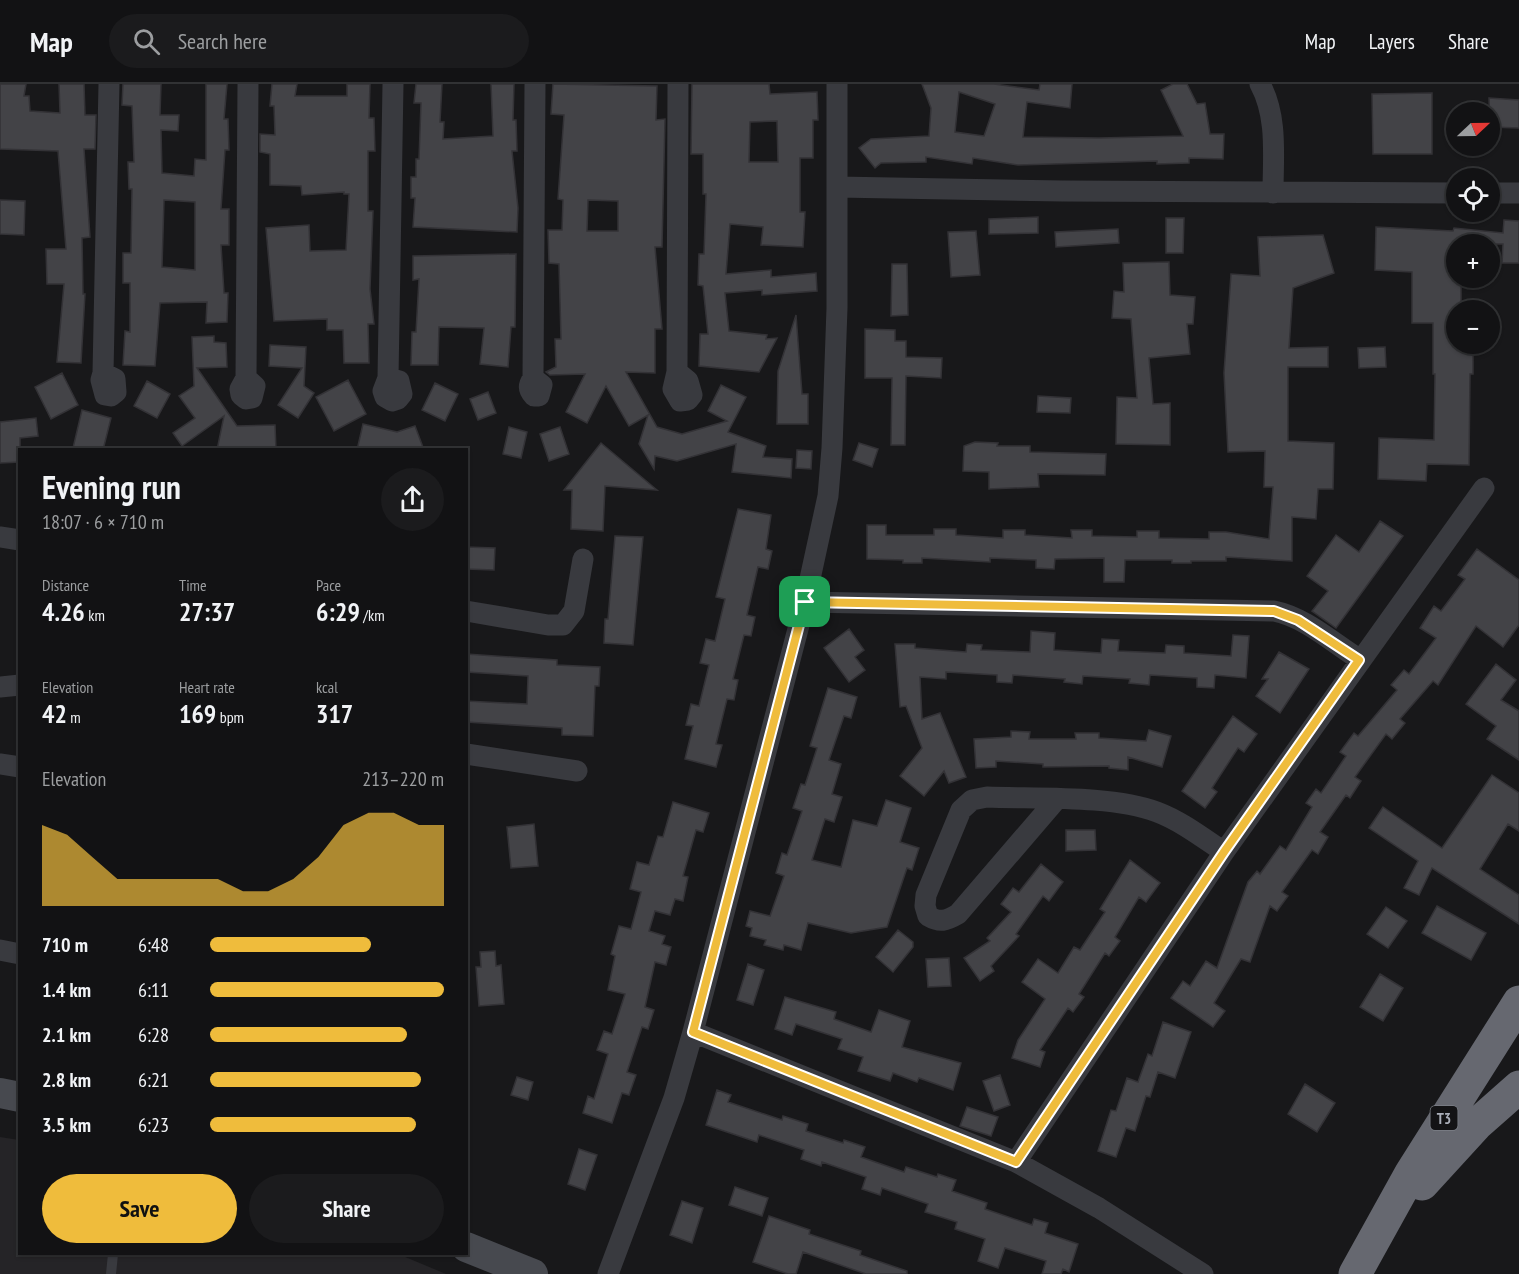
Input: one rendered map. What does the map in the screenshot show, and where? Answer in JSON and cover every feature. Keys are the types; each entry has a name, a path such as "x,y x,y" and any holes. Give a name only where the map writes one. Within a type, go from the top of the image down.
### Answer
{"highway":[{"name":"T3","path":"1355,1274 1438,1128 1519,1002"},
{"name":"T3","path":"1376,1237 1476,1125 1519,1087"}],"street":[{"path":"103,372 109,84"},
{"path":"246,378 248,84"},
{"path":"388,378 393,84"},
{"path":"533,378 535,84"},
{"path":"677,372 678,84"},
{"path":"608,1274 674,1098 693,1032 805,602 828,496 837,308 837,84"},
{"path":"1260,84 1269,101 1272,120 1273,193"},
{"path":"837,187 1446,193"},
{"path":"1500,193 1519,194"},
{"path":"1016,1162 1224,852 1484,488"},
{"path":"0,537 18,540"},
{"path":"468,611 548,625 563,625 574,611 583,559"},
{"path":"805,602 1274,611 1298,620 1359,660"},
{"path":"0,687 18,685"},
{"path":"468,754 577,771"},
{"path":"0,764 18,767"},
{"path":"1056,800 957,914 947,921 937,921 928,916 924,906 926,895 961,810 972,800 987,797 1056,800 1125,804 1157,812 1224,852"},
{"path":"0,950 18,954"},
{"path":"693,1032 1016,1162 1099,1208 1203,1274"},
{"path":"0,1093 18,1097"},
{"path":"468,1248 533,1274"}],"lane":[{"path":"111,1274 113,1255"}],"shaded area":[{"path":"0,1137 18,1140 18,1255 400,1255 446,1274 0,1274"}],"building":[{"path":"0,84 26,84 24,96 29,96 30,111 60,113 59,84 84,84 85,115 96,115 95,149 84,149 90,237 82,238 83,294 85,294 81,363 57,362 64,284 47,284 46,249 66,249 58,151 0,149"},
{"path":"123,84 161,84 160,115 179,115 178,131 161,130 162,173 194,176 195,159 206,160 206,84 227,84 224,119 228,119 229,150 225,150 221,209 229,209 229,245 221,245 224,293 228,293 227,322 206,323 207,302 160,303 155,366 123,365 125,331 130,332 130,283 123,283 123,253 131,253 132,189 129,189 128,162 134,162 132,106 122,105","holes":["164,200 195,202 195,270 162,267"]},
{"path":"272,84 297,84 295,96 347,96 347,84 370,84 369,118 374,118 375,151 368,151 368,211 373,211 370,289 374,324 368,324 369,363 344,363 343,330 327,330 327,319 274,321 266,228 309,225 310,251 346,250 349,194 344,194 344,192 302,195 301,186 270,185 270,154 260,152 260,134 275,135 274,106 270,106"},
{"path":"416,84 442,84 440,122 444,122 443,139 493,136 491,84 514,84 513,120 516,120 517,151 512,151 518,208 517,232 413,227 415,198 411,198 411,177 416,177 416,159 419,159 421,103 414,103"},
{"path":"553,84 657,86 656,120 665,119 662,247 655,247 662,329 655,329 655,373 626,372 657,427 682,434 727,421 708,411 721,385 746,397 728,432 766,446 763,457 792,459 791,478 732,472 736,444 677,461 655,456 654,469 639,444 648,415 629,426 606,386 587,423 566,412 585,374 550,375 546,372 556,367 555,339 561,339 559,264 549,263 548,230 562,230 563,200 558,199 564,115 551,114","holes":["588,200 618,201 618,231 587,231"]},
{"path":"692,84 769,84 770,94 817,92 818,120 813,120 813,158 800,158 800,212 805,212 803,247 761,245 763,227 730,224 726,274 771,270 771,277 816,273 817,291 762,295 762,290 725,293 729,331 767,335 766,339 777,338 759,372 699,366 700,334 708,334 703,286 698,285 699,254 704,254 706,194 703,194 703,154 691,154","holes":["777,121 778,162 749,162 750,122"]},
{"path":"922,84 994,84 1039,90 1040,84 1072,84 1070,108 1027,102 1023,137 1183,136 1161,90 1173,84 1187,84 1197,104 1205,103 1210,134 1224,134 1223,159 1189,158 1189,163 1157,164 1157,161 1018,165 973,158 972,164 926,157 926,162 881,163 875,168 859,148 871,139 929,136 931,108","holes":["959,92 995,104 984,136 955,132"]},
{"path":"1432,93 1432,154 1373,154 1372,94"},
{"path":"1489,98 1519,100 1519,128 1500,127 1500,102 1489,102"},
{"path":"0,200 25,201 24,235 0,234"},
{"path":"1038,217 1038,233 989,234 989,219"},
{"path":"1166,218 1184,218 1183,253 1166,253"},
{"path":"1504,220 1519,221 1519,263 1502,263 1503,244 1500,244 1500,234 1446,234 1446,288 1461,288 1461,300 1446,300 1446,354 1473,354 1473,374 1470,374 1469,465 1427,464 1426,481 1378,479 1379,438 1434,440 1435,374 1433,374 1433,323 1412,323 1412,272 1375,270 1376,227 1453,231 1454,228 1503,233"},
{"path":"1118,229 1119,243 1056,247 1055,232"},
{"path":"976,231 980,275 951,277 948,232"},
{"path":"1323,235 1334,273 1293,288 1289,348 1328,347 1328,367 1288,367 1288,441 1334,443 1333,489 1318,489 1316,519 1292,517 1292,561 1226,557 1226,561 1191,561 1191,563 1172,563 1172,560 1125,560 1124,582 1104,582 1104,558 1055,559 1054,569 1036,568 1036,560 990,558 990,562 922,558 922,563 903,563 903,560 867,559 867,525 886,525 886,535 934,535 934,529 956,529 956,535 1003,538 1003,530 1025,530 1025,535 1072,538 1071,530 1092,530 1092,536 1137,537 1137,531 1159,531 1159,538 1209,539 1209,532 1226,532 1269,539 1273,487 1264,487 1265,451 1228,452 1224,373 1231,274 1260,276 1258,237"},
{"path":"516,254 515,327 511,327 508,367 480,364 484,328 439,327 438,365 411,365 412,332 416,332 419,279 413,280 413,256"},
{"path":"1169,262 1170,295 1195,297 1193,324 1187,324 1190,354 1149,358 1153,404 1170,403 1170,445 1116,444 1117,397 1137,398 1131,319 1112,318 1114,291 1124,292 1123,263"},
{"path":"892,264 907,264 908,315 891,316"},
{"path":"796,315 802,394 808,394 808,424 777,424 778,371"},
{"path":"865,329 895,330 895,341 906,341 906,357 942,358 941,378 906,376 905,445 891,445 892,378 865,378"},
{"path":"214,336 214,342 226,343 227,367 197,368 237,426 275,425 276,448 217,448 224,416 182,446 173,433 195,418 179,396 194,386 192,337"},
{"path":"270,345 306,347 304,386 314,393 298,418 278,405 302,368 269,366"},
{"path":"1385,347 1386,367 1359,368 1358,348"},
{"path":"62,373 78,405 51,419 35,387"},
{"path":"348,380 366,414 334,431 316,397"},
{"path":"147,381 170,394 157,418 134,406"},
{"path":"435,383 458,394 445,421 422,410"},
{"path":"488,392 496,413 478,420 470,399"},
{"path":"1038,396 1071,398 1070,413 1037,412"},
{"path":"82,410 111,418 104,448 73,448"},
{"path":"36,418 38,436 20,438 18,462 0,463 0,422"},
{"path":"363,424 397,432 415,426 423,448 357,448"},
{"path":"509,427 527,432 521,458 503,454"},
{"path":"560,427 569,454 549,461 540,434"},
{"path":"975,442 998,443 997,446 1030,446 1030,452 1106,454 1105,475 1038,474 1039,487 989,489 989,472 963,471 964,446"},
{"path":"601,443 657,490 605,486 603,531 571,529 572,490 564,490"},
{"path":"859,443 878,449 872,467 853,460"},
{"path":"797,450 812,451 811,469 796,468"},
{"path":"738,509 771,515 766,549 772,551 768,569 758,567 747,615 755,617 751,636 744,635 733,679 738,680 734,700 727,699 716,744 722,745 716,767 685,759 693,726 686,725 691,704 699,706 709,665 700,663 706,639 715,641 725,599 716,597"},
{"path":"1380,521 1403,536 1336,628 1312,611 1328,591 1307,576 1336,535 1359,552"},
{"path":"615,536 643,537 633,645 604,643"},
{"path":"468,547 495,548 494,570 468,569"},
{"path":"1477,549 1519,580 1519,625 1503,647 1476,626 1438,685 1433,681 1400,719 1405,723 1392,739 1386,734 1355,777 1361,781 1350,798 1346,795 1320,832 1328,837 1318,854 1312,850 1282,892 1288,896 1277,911 1270,906 1250,962 1241,959 1214,1003 1225,1011 1213,1027 1171,998 1183,981 1190,986 1206,961 1217,968 1248,882 1257,871 1260,874 1280,846 1286,850 1312,807 1306,803 1316,789 1321,793 1346,756 1340,752 1354,733 1358,736 1397,690 1391,685 1404,670 1409,674 1436,638 1420,628 1434,606 1441,611 1465,579 1458,575"},
{"path":"849,629 864,650 855,657 865,670 849,682 824,648"},
{"path":"1031,631 1055,633 1054,650 1101,653 1102,639 1119,640 1118,651 1165,653 1166,645 1184,646 1184,653 1231,656 1233,635 1249,636 1246,678 1215,675 1214,688 1197,687 1197,678 1150,675 1149,685 1129,683 1130,679 1083,676 1082,684 1064,682 1065,679 1013,675 1012,683 997,682 997,675 946,672 946,679 920,677 922,719 940,713 966,777 949,783 944,771 924,796 900,776 922,748 906,706 900,707 895,644 915,644 915,648 966,652 967,644 982,645 981,650 1030,652"},
{"path":"1279,652 1309,669 1280,713 1256,696 1268,679 1262,679"},
{"path":"468,654 557,660 557,665 600,667 599,686 595,686 593,736 562,735 562,728 468,722 468,701 527,704 528,676 468,672"},
{"path":"1496,664 1516,680 1501,700 1519,711 1519,760 1487,739 1496,726 1466,704"},
{"path":"828,688 857,697 851,718 844,716 829,760 841,764 832,794 842,797 834,822 825,819 812,860 841,867 853,820 877,826 886,800 911,808 900,842 919,848 912,870 907,868 887,927 851,933 808,923 801,950 784,945 783,950 764,945 766,940 750,936 752,928 746,926 750,911 770,916 784,876 776,873 782,853 787,855 802,811 793,808 801,784 805,785 817,748 810,746"},
{"path":"1233,716 1257,734 1244,752 1238,748 1212,788 1217,792 1205,808 1182,791"},
{"path":"1149,730 1171,736 1162,767 1128,757 1128,770 1109,768 1109,766 1043,767 1043,764 996,761 996,767 976,768 974,739 1011,737 1011,731 1030,732 1029,739 1076,739 1075,733 1099,733 1099,738 1146,741"},
{"path":"1492,775 1519,793 1519,831 1508,824 1480,869 1519,895 1519,924 1432,868 1419,895 1404,888 1418,861 1369,828 1383,807 1442,848"},
{"path":"673,802 709,813 703,832 696,830 683,876 688,877 683,901 675,899 670,915 655,911 649,931 665,936 662,944 671,947 666,965 655,962 645,1007 654,1010 648,1029 642,1027 627,1072 636,1075 629,1095 622,1093 612,1123 583,1113 588,1096 594,1099 608,1054 597,1050 604,1031 612,1034 625,994 608,990 615,956 611,954 619,926 631,929 641,892 630,889 637,862 649,865 658,836 663,837"},
{"path":"534,824 538,866 511,868 507,827"},
{"path":"1066,830 1095,830 1096,850 1066,851"},
{"path":"1130,860 1160,883 1146,902 1139,897 1115,937 1120,941 1109,956 1105,953 1079,994 1084,997 1073,1012 1068,1008 1040,1050 1045,1052 1040,1067 1012,1058 1018,1040 1045,999 1022,982 1038,959 1058,973 1074,947 1080,950 1105,912 1100,909"},
{"path":"1041,864 1063,882 1049,901 1043,896 1016,934 1019,936 991,966 994,971 980,981 964,958 990,941 987,938 1011,912 1001,904 1013,888 1019,892"},
{"path":"1437,906 1486,933 1471,960 1422,933"},
{"path":"1386,907 1407,921 1388,948 1367,934"},
{"path":"898,930 913,942 913,947 893,972 876,957"},
{"path":"495,951 496,966 501,965 504,1004 479,1006 476,967 481,967 480,952"},
{"path":"949,958 951,986 928,987 926,959"},
{"path":"748,964 764,970 753,1005 737,1000"},
{"path":"1380,974 1403,988 1383,1021 1360,1007"},
{"path":"785,997 836,1012 834,1019 871,1032 879,1010 910,1021 902,1047 961,1063 953,1090 919,1078 917,1082 893,1073 890,1081 858,1071 863,1057 838,1049 842,1039 796,1024 792,1035 775,1029"},
{"path":"1163,1022 1191,1032 1175,1078 1158,1072 1150,1097 1146,1096 1135,1131 1126,1128 1116,1157 1098,1151 1111,1110 1116,1111 1127,1078 1138,1082 1148,1054 1152,1056"},
{"path":"1000,1075 1010,1105 994,1111 983,1081"},
{"path":"517,1077 533,1082 528,1100 511,1095"},
{"path":"1305,1084 1335,1103 1317,1132 1288,1114"},
{"path":"717,1090 731,1095 728,1102 782,1120 783,1116 808,1124 806,1131 843,1143 844,1140 865,1147 861,1157 904,1172 906,1167 937,1177 938,1174 956,1180 952,1191 987,1203 985,1209 1032,1225 1034,1219 1048,1223 1045,1233 1078,1244 1069,1272 1063,1269 1061,1274 1042,1274 1046,1261 1005,1248 998,1268 978,1261 985,1239 955,1229 957,1222 925,1212 928,1204 882,1188 880,1195 862,1189 866,1177 822,1162 821,1166 801,1159 804,1150 759,1135 757,1142 706,1125"},
{"path":"967,1107 998,1117 991,1136 960,1126"},
{"path":"579,1149 597,1155 585,1190 568,1184"},
{"path":"735,1187 768,1198 762,1216 729,1205"},
{"path":"682,1201 703,1208 692,1243 670,1235"},
{"path":"769,1216 810,1230 809,1234 861,1251 860,1255 907,1271 907,1274 866,1274 803,1252 796,1274 788,1274 753,1262"}],"route":[{"path":"805,602 1274,611 1298,620 1359,660 1224,852 1016,1162 693,1032 805,602"}]}
